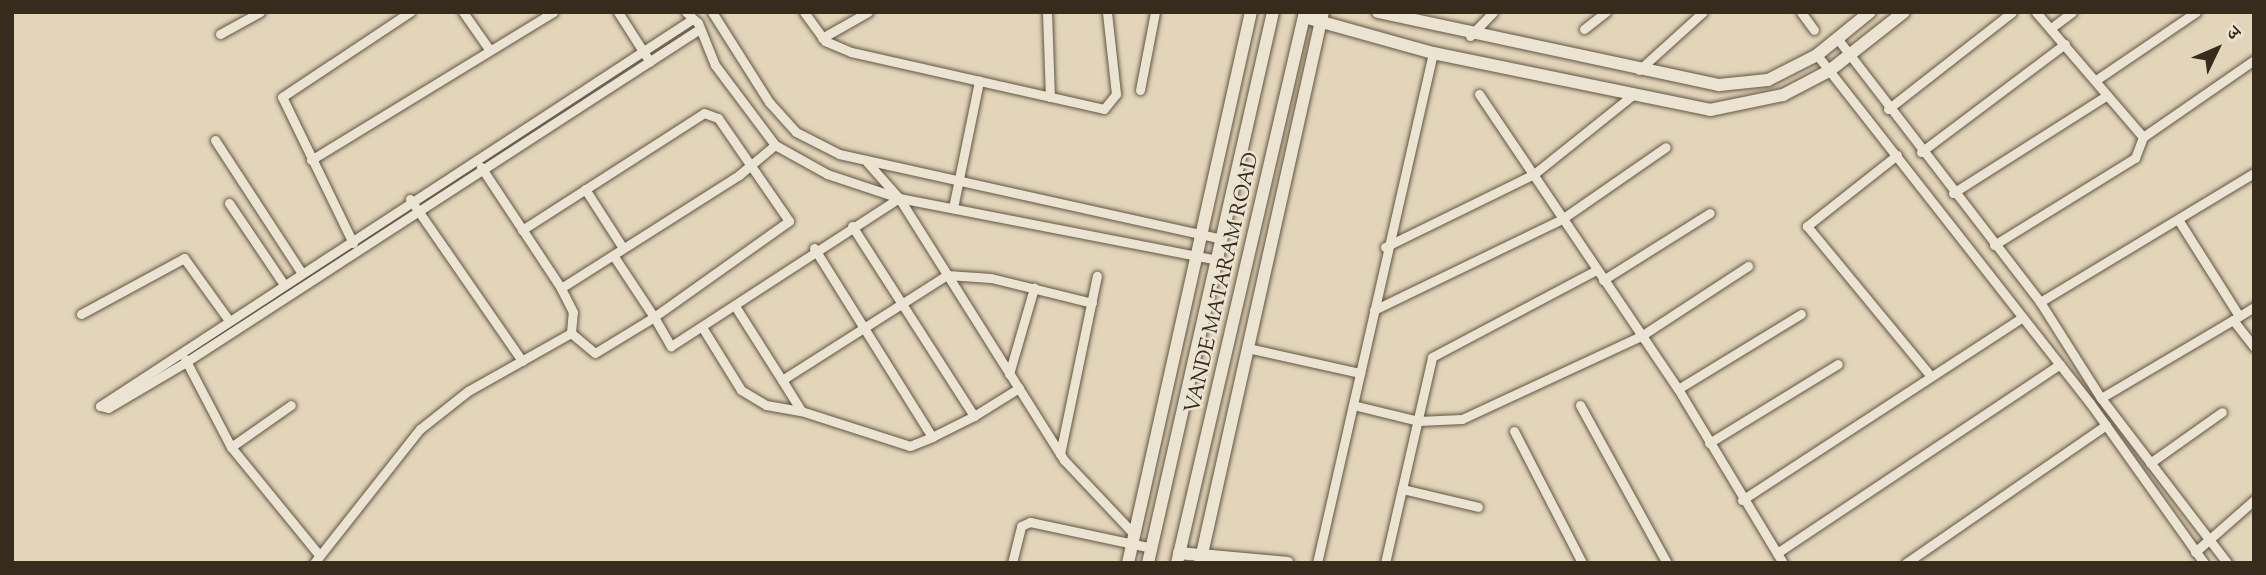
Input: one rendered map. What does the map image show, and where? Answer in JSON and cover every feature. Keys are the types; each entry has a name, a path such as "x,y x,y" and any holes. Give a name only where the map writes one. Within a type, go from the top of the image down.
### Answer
{"street":[{"path":"220,34 260,12"},
{"path":"358,252 282,97 410,12"},
{"path":"463,12 489,49"},
{"path":"311,159 553,12"},
{"path":"618,12 650,62"},
{"path":"693,21 650,62 483,171 186,362 108,408 100,406 410,199 643,51 693,21 712,12 769,102 796,132 866,161 1222,239"},
{"path":"804,12 822,38 851,52 1104,108 1114,104 1107,12"},
{"path":"822,38 868,12"},
{"path":"1047,12 1050,97"},
{"path":"1140,90 1155,12"},
{"path":"1128,563 1206,234 1251,12"},
{"name":"VANDE MATARAM ROAD","path":"1148,563 1273,12"},
{"path":"1378,12 1469,37 1637,72 1735,84 1769,80 1817,55 1870,12"},
{"path":"1469,37 1493,12"},
{"path":"1584,29 1606,12"},
{"path":"1637,72 1703,12"},
{"path":"1801,12 1814,30"},
{"path":"1304,15 1322,17 1433,53 1710,110 1747,106 1829,71 1904,12"},
{"path":"1888,109 2012,12"},
{"path":"2036,12 2143,137"},
{"path":"2051,28 2072,12"},
{"path":"2096,80 2196,12"},
{"name":"VANDE MATARAM ROAD","path":"1178,558 1304,15"},
{"path":"1201,560 1252,349 1322,17"},
{"path":"693,21 715,65 775,145 827,174 899,198 1217,260"},
{"path":"1837,38 1921,152 2040,302 2101,398 2227,563"},
{"path":"1921,152 2065,44"},
{"path":"1317,563 1374,310 1385,247 1398,216 1433,53"},
{"path":"1817,55 1897,155 2020,319 2060,364 2204,563"},
{"path":"1994,245 2135,158 2143,137 2254,60"},
{"path":"953,208 979,80"},
{"path":"1479,94 1678,389 1742,500 1783,563"},
{"path":"1385,247 1534,174 1634,94"},
{"path":"1953,193 2106,96"},
{"path":"522,230 704,113 718,118 789,221 654,317 595,353 570,333"},
{"path":"215,139 301,272"},
{"path":"561,288 750,167 775,145"},
{"path":"1374,310 1562,219 1666,146"},
{"path":"1897,155 1807,226 1930,375"},
{"path":"477,158 561,288 573,312 570,333"},
{"path":"866,161 899,198 1060,454 1133,539"},
{"path":"2040,302 2179,221 2254,173"},
{"path":"585,189 623,248"},
{"path":"613,255 671,346 735,306 814,248 899,198"},
{"path":"410,199 522,361"},
{"path":"229,203 284,283"},
{"path":"1603,280 1710,213"},
{"path":"2179,221 2254,346"},
{"path":"852,226 974,416"},
{"path":"814,248 932,437"},
{"path":"81,314 184,258 228,319"},
{"path":"1353,405 1418,421 1462,419 1641,336 1748,266"},
{"path":"1385,563 1429,365 1443,347 1596,270"},
{"path":"782,380 903,306 947,275 1034,288 1092,303"},
{"path":"1060,454 1097,276"},
{"path":"1009,374 1034,288"},
{"path":"735,306 801,411"},
{"path":"2101,398 2254,307"},
{"path":"1678,389 1801,314"},
{"path":"1742,500 1930,375 2020,319"},
{"path":"702,327 741,390 766,405 801,411 910,446 974,416 1019,388"},
{"path":"179,351 186,362 195,390 231,447 317,559 420,429 468,391 570,333"},
{"path":"1252,349 1360,373"},
{"path":"1709,443 1838,364"},
{"path":"1777,553 2060,364"},
{"path":"231,447 290,405"},
{"path":"1580,405 1667,563"},
{"path":"2150,463 2222,412"},
{"path":"1906,563 2106,425"},
{"path":"1514,431 1582,563"},
{"path":"1402,489 1478,508"},
{"path":"2195,552 2254,500"},
{"path":"1012,563 1024,523 1133,539 1152,548"},
{"path":"1178,558 1288,563"}]}
